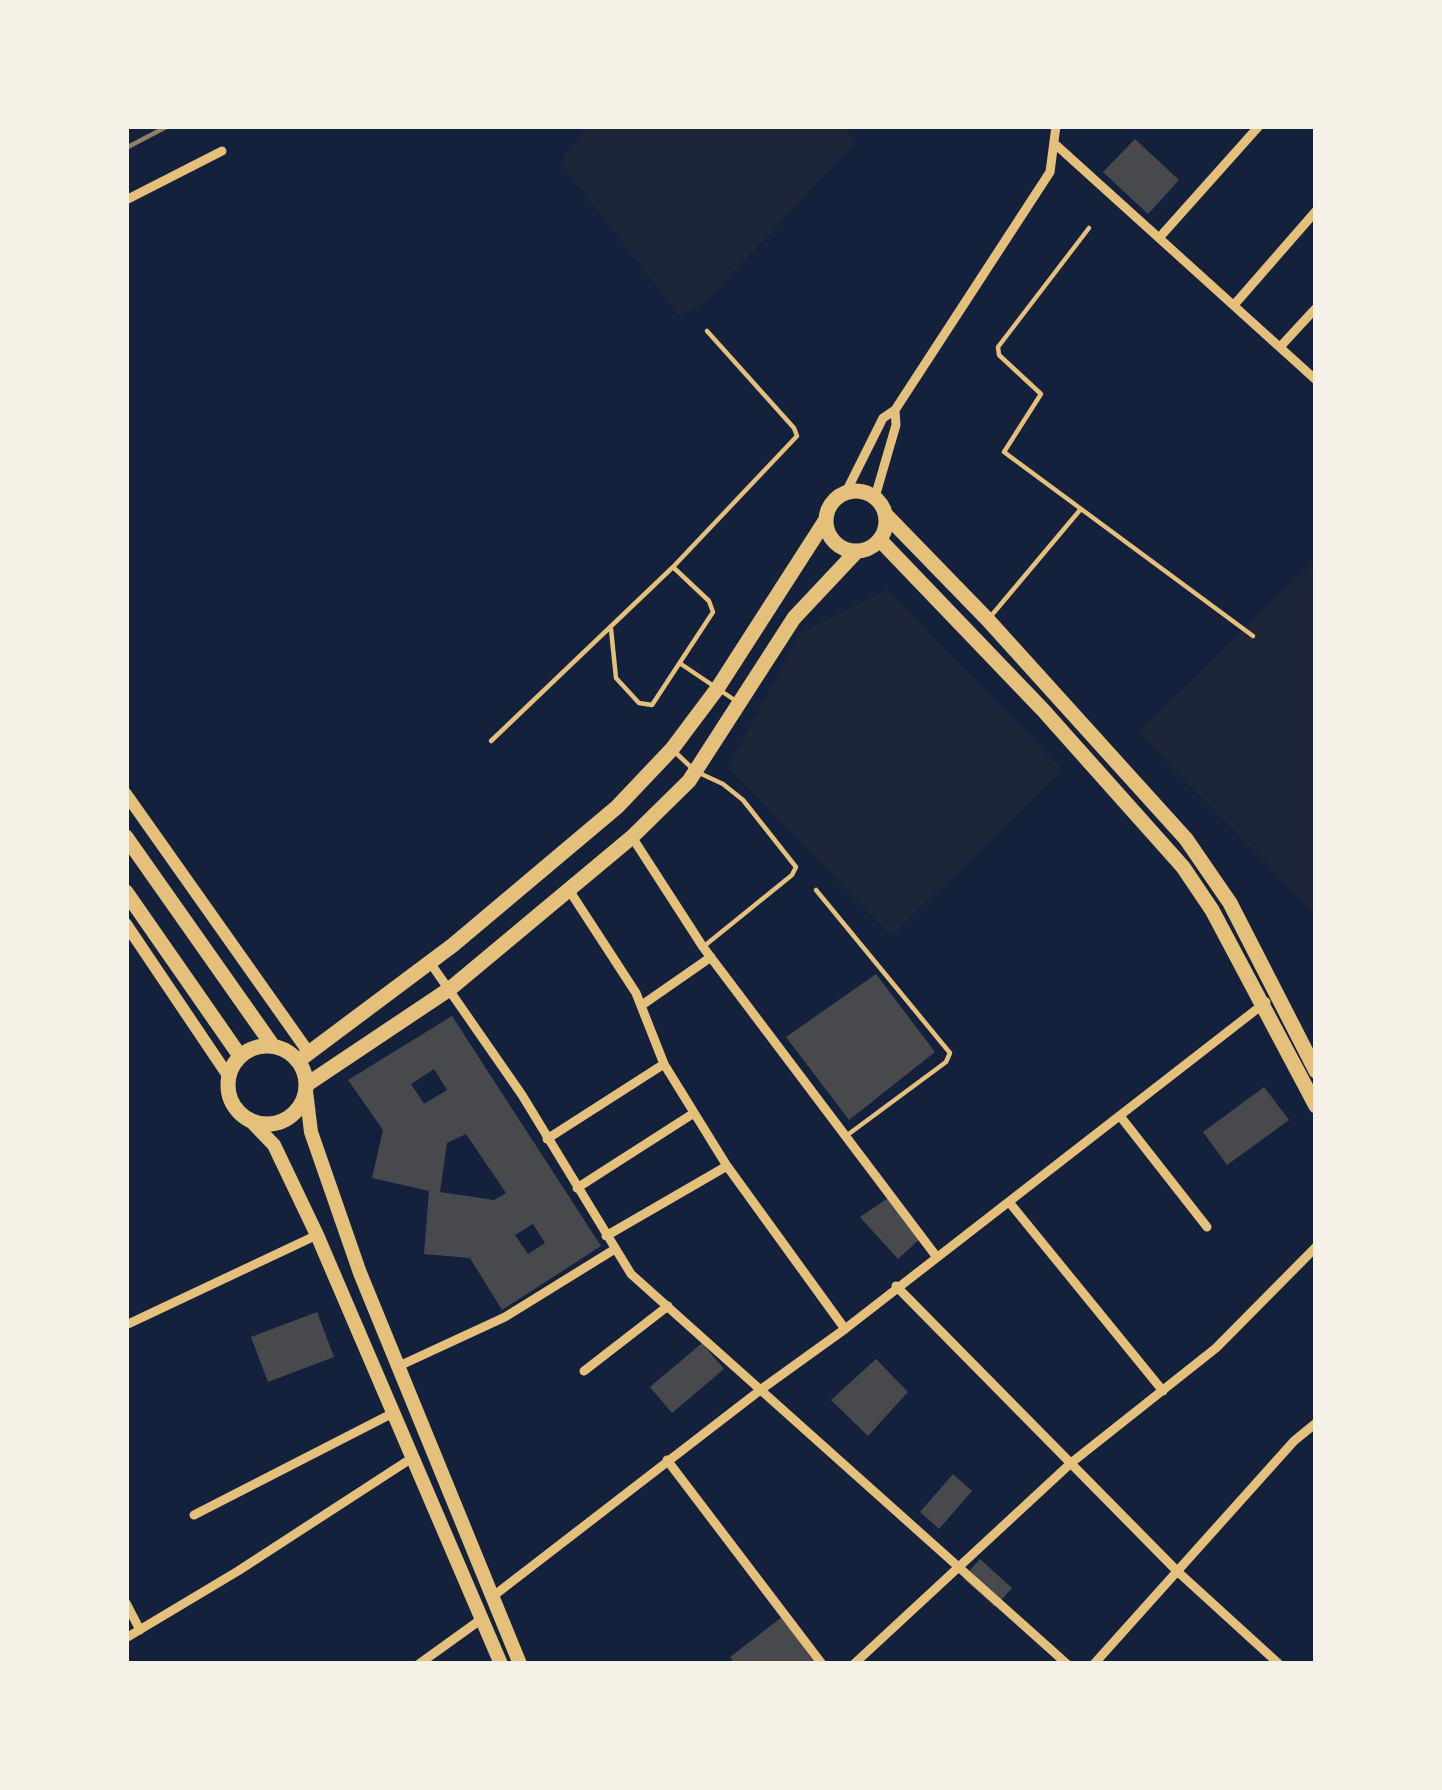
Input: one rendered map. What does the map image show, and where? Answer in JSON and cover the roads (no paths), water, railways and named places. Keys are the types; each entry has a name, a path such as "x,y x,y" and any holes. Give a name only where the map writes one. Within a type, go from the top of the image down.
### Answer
{"highway":[{"path":"304,1057 616,807 672,748 717,689 825,521 831,503 856,490 875,497 886,515 1186,839 1230,903 1316,1070"},
{"path":"880,540 886,515"},
{"path":"825,521 838,546 857,551"},
{"path":"306,1088 451,988 632,837 695,771 794,618 857,551 880,540"},
{"path":"880,540 1172,853 1212,910 1316,1106"},
{"path":"126,837 273,1046"},
{"path":"126,892 240,1056"},
{"path":"273,1046 304,1057 306,1088 295,1113 285,1120 261,1124 231,1101 229,1077 240,1056 273,1046"}],"main road":[{"path":"306,1088 311,1132 360,1273 520,1664"},
{"path":"250,1120 274,1145 317,1235 501,1664"}],"street":[{"path":"846,492 884,418 896,410 1050,172 1056,126"},
{"path":"1159,238 1259,126"},
{"path":"1055,145 1316,380"},
{"path":"126,200 222,151"},
{"path":"1234,305 1316,211"},
{"path":"1280,347 1316,308"},
{"path":"875,497 896,410"},
{"path":"126,794 304,1057"},
{"path":"632,837 707,952 936,1256"},
{"path":"569,890 642,1006 664,1064 727,1166 845,1329"},
{"path":"126,924 229,1077"},
{"path":"642,1006 707,952"},
{"path":"429,961 451,988 631,1274 1067,1664"},
{"path":"492,1597 1276,996"},
{"path":"547,1138 664,1064"},
{"path":"577,1188 694,1113"},
{"path":"1120,1116 1207,1227"},
{"path":"606,1236 727,1166"},
{"path":"1010,1202 1162,1391"},
{"path":"126,1325 317,1235"},
{"path":"854,1664 1071,1463 1216,1348 1316,1247"},
{"path":"399,1366 505,1318 615,1249"},
{"path":"896,1286 1177,1571 1279,1664"},
{"path":"584,1371 668,1306"},
{"path":"194,1515 393,1413"},
{"path":"1094,1664 1294,1441 1316,1423"},
{"path":"126,1639 412,1457"},
{"path":"667,1460 822,1664"},
{"path":"126,1603 140,1630"},
{"path":"419,1664 482,1618"}],"lane":[{"path":"1089,228 997,351 1041,394 1005,454 1253,636"},
{"path":"491,741 673,567 797,436 707,332"},
{"path":"988,620 1080,510"},
{"path":"611,627 614,673 639,703 646,706 656,701 713,612 709,601 673,567"},
{"path":"681,664 738,703"},
{"path":"672,748 695,771 723,784 742,800 796,867 707,952"},
{"path":"816,890 950,1052 946,1062 846,1136"}],"railway":[{"path":"126,148 168,126"}]}
